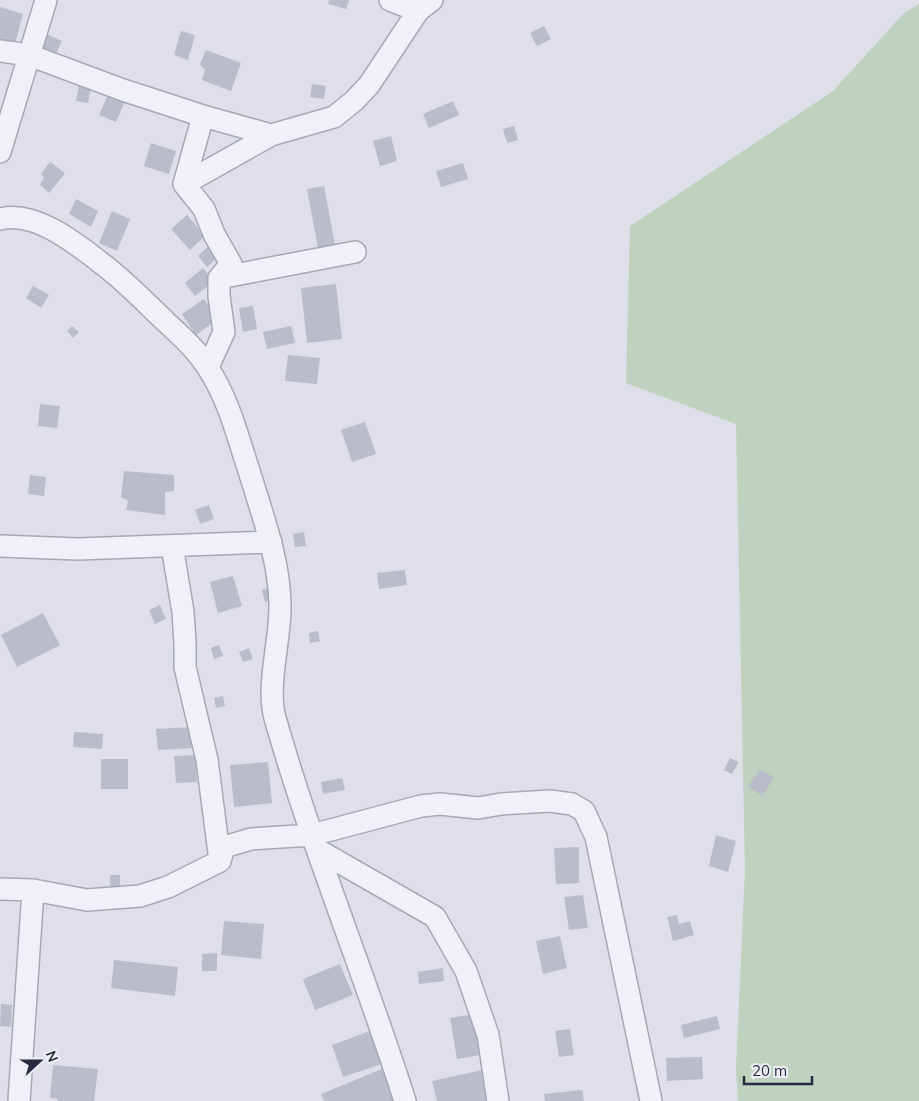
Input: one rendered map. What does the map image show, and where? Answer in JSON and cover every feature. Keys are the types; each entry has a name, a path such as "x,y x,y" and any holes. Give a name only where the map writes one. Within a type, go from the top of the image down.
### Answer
{"street":[{"path":"0,152 46,0"},
{"path":"184,184 271,135 334,117 354,101 368,85 425,6 390,0"},
{"path":"0,51 29,55 123,90 203,116 271,135"},
{"path":"184,184 203,116"},
{"path":"184,184 204,209 214,234 231,264 219,278 219,296 224,332 208,367"},
{"path":"0,219 19,217 39,222 77,244 125,282 192,347 208,367 232,417 271,542 277,568 280,606 273,691 274,714 315,843 405,1101"},
{"path":"219,278 355,252"},
{"path":"0,546 78,549 271,542"},
{"path":"172,546 183,612 185,666 207,760 220,861"},
{"path":"0,889 33,890 87,900 140,896 168,887 220,861 224,847 250,838 315,843 391,813 430,805 440,804 478,808 550,800 572,804 584,811 596,837 651,1101"},
{"path":"315,843 435,917 466,972 488,1035 498,1101"},
{"path":"19,1101 33,890"}],"green space":[{"path":"919,4 919,1101 738,1101 736,1068 745,869 736,424 626,383 630,226 833,91 904,13"}],"building":[{"path":"329,0 349,0 346,9 328,4"},
{"path":"0,7 23,14 15,44 0,39"},
{"path":"544,26 551,39 537,46 530,33"},
{"path":"181,31 195,35 188,60 174,55"},
{"path":"44,33 62,41 54,58 37,50"},
{"path":"206,50 241,63 231,91 202,80 205,70 200,64"},
{"path":"312,84 326,86 324,99 310,97"},
{"path":"79,85 91,87 88,103 76,101"},
{"path":"111,88 128,94 116,122 99,115"},
{"path":"453,101 459,115 429,128 423,114"},
{"path":"514,126 518,140 507,143 503,129"},
{"path":"391,136 397,161 380,166 373,141"},
{"path":"151,143 176,151 169,174 144,166"},
{"path":"50,162 65,173 49,193 40,185 44,178 41,174"},
{"path":"463,163 468,179 441,187 436,171"},
{"path":"324,186 335,245 318,248 307,189"},
{"path":"76,199 98,211 91,227 69,214"},
{"path":"112,211 130,219 117,251 99,243"},
{"path":"187,215 205,236 190,250 171,229"},
{"path":"212,243 221,254 207,267 198,256"},
{"path":"203,268 214,281 195,296 185,283"},
{"path":"336,284 342,339 307,343 301,288"},
{"path":"33,286 49,295 41,308 26,298"},
{"path":"204,299 218,319 196,335 182,314"},
{"path":"253,306 257,329 243,332 239,308"},
{"path":"72,326 79,332 73,338 67,331"},
{"path":"291,326 295,343 267,349 263,332"},
{"path":"288,355 320,358 317,384 285,381"},
{"path":"40,404 60,406 57,428 38,426"},
{"path":"365,422 376,454 352,462 341,430"},
{"path":"124,471 174,475 174,491 165,492 165,515 126,510 128,501 121,497"},
{"path":"30,475 46,477 44,496 28,494"},
{"path":"209,505 214,519 200,524 195,510"},
{"path":"304,532 306,546 295,547 293,534"},
{"path":"405,570 407,585 379,589 377,573"},
{"path":"233,576 242,606 218,613 210,582"},
{"path":"272,587 276,599 265,602 262,590"},
{"path":"160,605 166,619 155,624 149,610"},
{"path":"43,613 60,645 17,667 1,635"},
{"path":"318,631 320,641 310,643 309,633"},
{"path":"219,645 223,656 214,659 211,648"},
{"path":"249,648 253,659 243,662 239,652"},
{"path":"223,696 225,706 216,708 214,698"},
{"path":"193,727 194,748 158,750 156,729"},
{"path":"74,732 103,734 102,749 73,747"},
{"path":"195,755 197,782 176,783 174,756"},
{"path":"730,758 739,762 732,774 724,770"},
{"path":"101,759 128,759 128,789 101,789"},
{"path":"268,762 272,803 234,807 230,765"},
{"path":"761,769 774,778 762,796 748,786"},
{"path":"342,778 345,790 323,794 321,782"},
{"path":"716,835 736,841 728,872 709,866"},
{"path":"579,847 579,883 556,884 554,848"},
{"path":"110,875 120,875 120,887 110,887"},
{"path":"583,895 588,928 569,930 564,897"},
{"path":"677,915 679,924 690,921 694,935 673,941 667,917"},
{"path":"224,921 264,924 261,959 221,955"},
{"path":"560,936 567,968 543,974 536,941"},
{"path":"217,953 217,971 202,971 202,954"},
{"path":"114,960 178,967 175,996 111,988"},
{"path":"340,964 353,995 315,1010 303,979"},
{"path":"443,968 444,981 419,984 418,972"},
{"path":"1,1004 12,1005 11,1027 0,1026"},
{"path":"480,1013 487,1059 481,1060 480,1055 457,1059 450,1018"},
{"path":"717,1016 720,1029 684,1038 681,1025"},
{"path":"570,1029 574,1055 559,1057 555,1031"},
{"path":"370,1031 382,1064 343,1077 332,1045"},
{"path":"702,1057 703,1079 667,1081 666,1058"},
{"path":"394,1064 405,1101 324,1101 321,1094"},
{"path":"53,1065 98,1069 94,1101 57,1101 58,1099 50,1098"},
{"path":"482,1070 489,1101 437,1101 432,1081"},
{"path":"582,1090 584,1101 545,1101 544,1094"}]}
